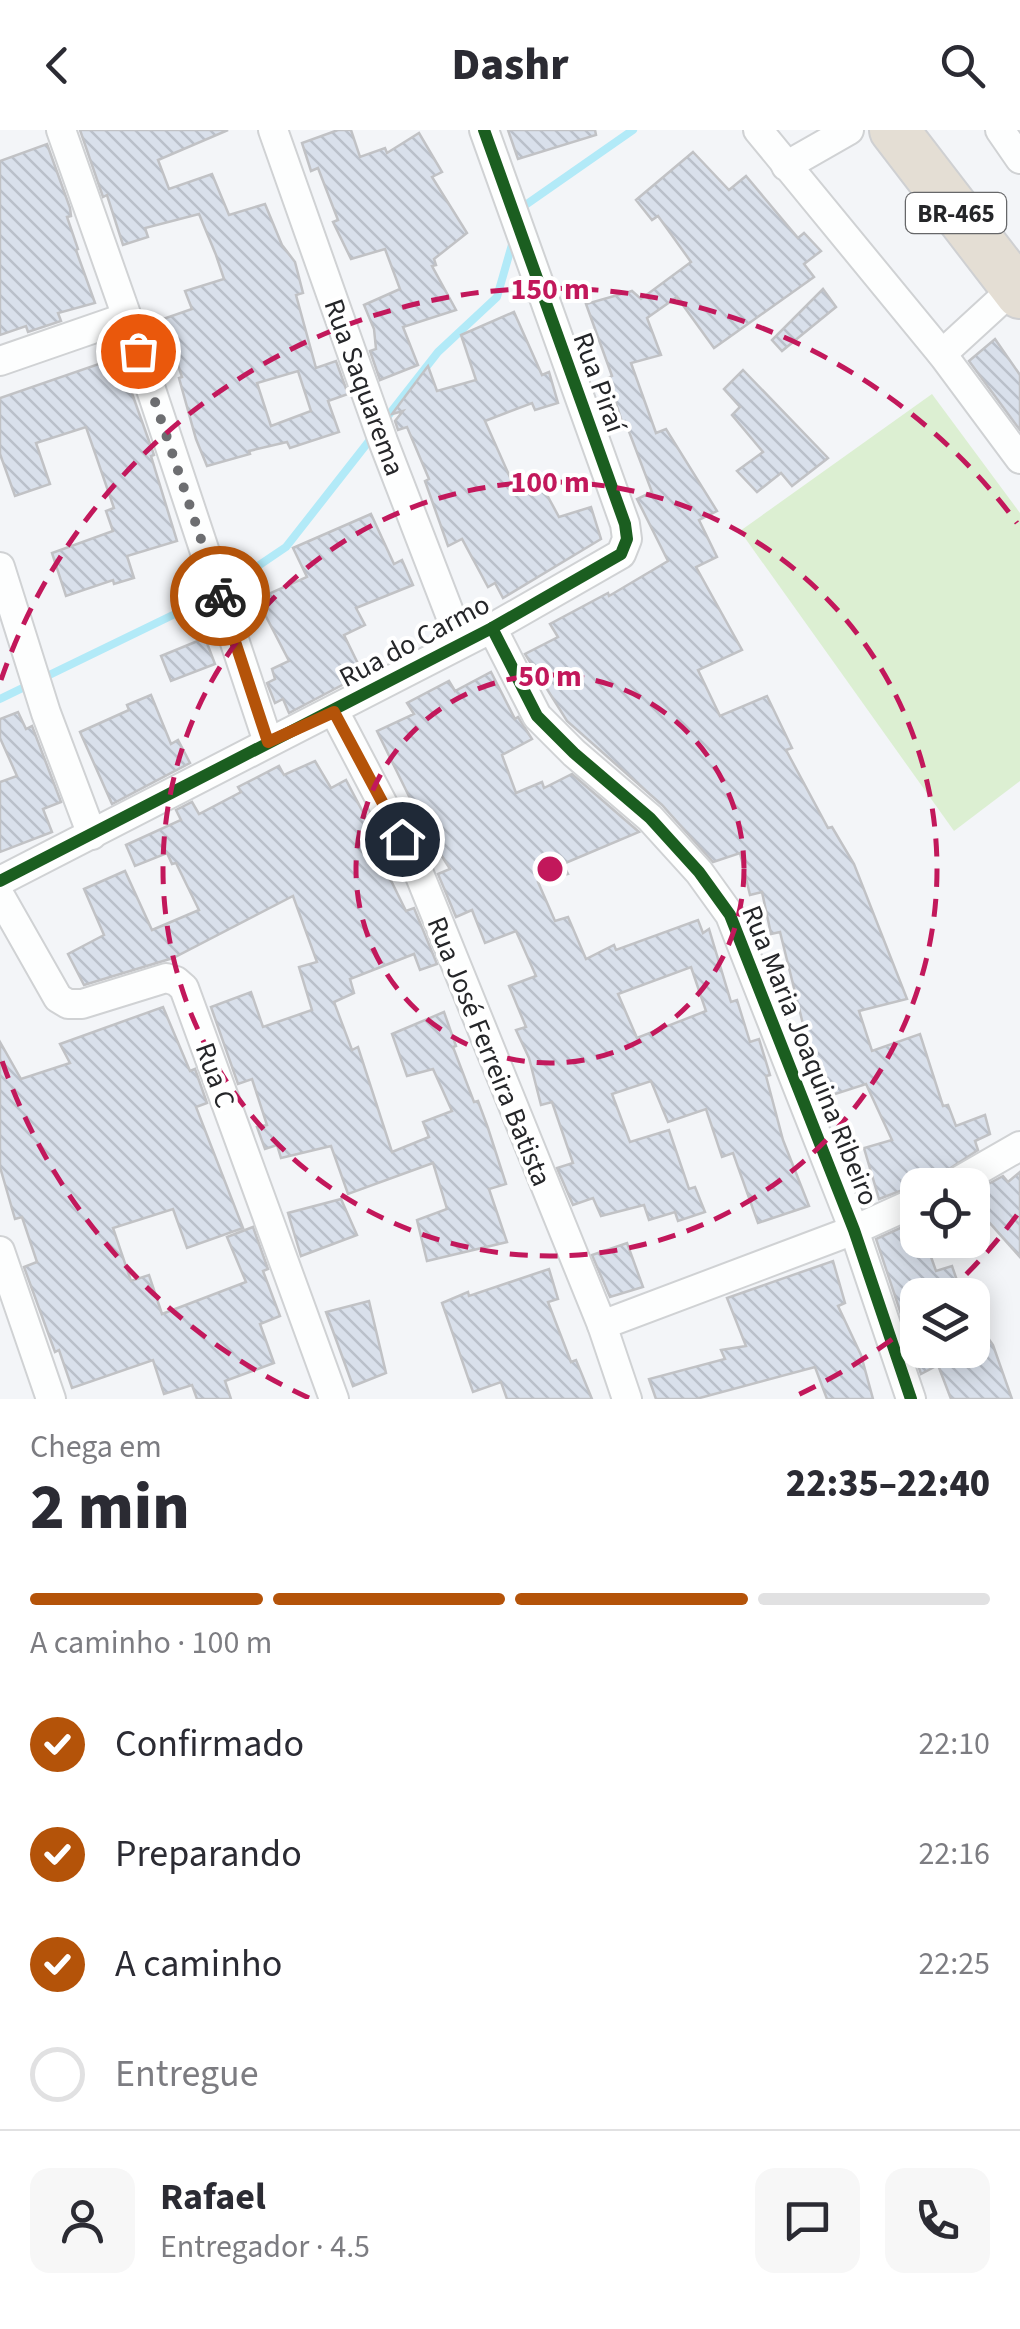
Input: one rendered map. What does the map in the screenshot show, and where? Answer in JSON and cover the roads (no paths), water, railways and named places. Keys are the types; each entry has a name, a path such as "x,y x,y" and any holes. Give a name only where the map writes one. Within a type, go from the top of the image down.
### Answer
{"highway":[{"name":"BR-465","path":"894,130 1018,291"}],"street":[{"path":"61,130 268,742"},
{"name":"Rua Saquarema","path":"273,130 383,442 461,643"},
{"name":"Rua Piraí","path":"484,130 625,524 627,540"},
{"path":"758,130 942,354 1020,458"},
{"path":"786,166 849,130"},
{"path":"1000,130 1020,159"},
{"path":"942,354 1018,291"},
{"path":"0,361 127,317"},
{"name":"Rua do Carmo","path":"0,881 492,628 621,554 627,540"},
{"path":"0,567 46,712 92,834"},
{"name":"Rua Maria Joaquina Ribeiro","path":"492,628 536,716 650,818 730,915 854,1230 911,1399"},
{"name":"Rua José Ferreira Batista","path":"334,712 418,871 602,1326 627,1399"},
{"name":"Rua C","path":"0,896 58,998 68,1004 82,1004 166,978 176,980 184,988 334,1399"},
{"path":"982,1168 1020,1146"},
{"path":"602,1326 900,1209"},
{"path":"0,1250 52,1399"}],"waterway":[{"path":"522,213 524,206 633,130"},
{"path":"384,421 438,352 497,297 513,241"},
{"path":"224,589 286,547 373,436"},
{"path":"0,699 212,596"}]}
